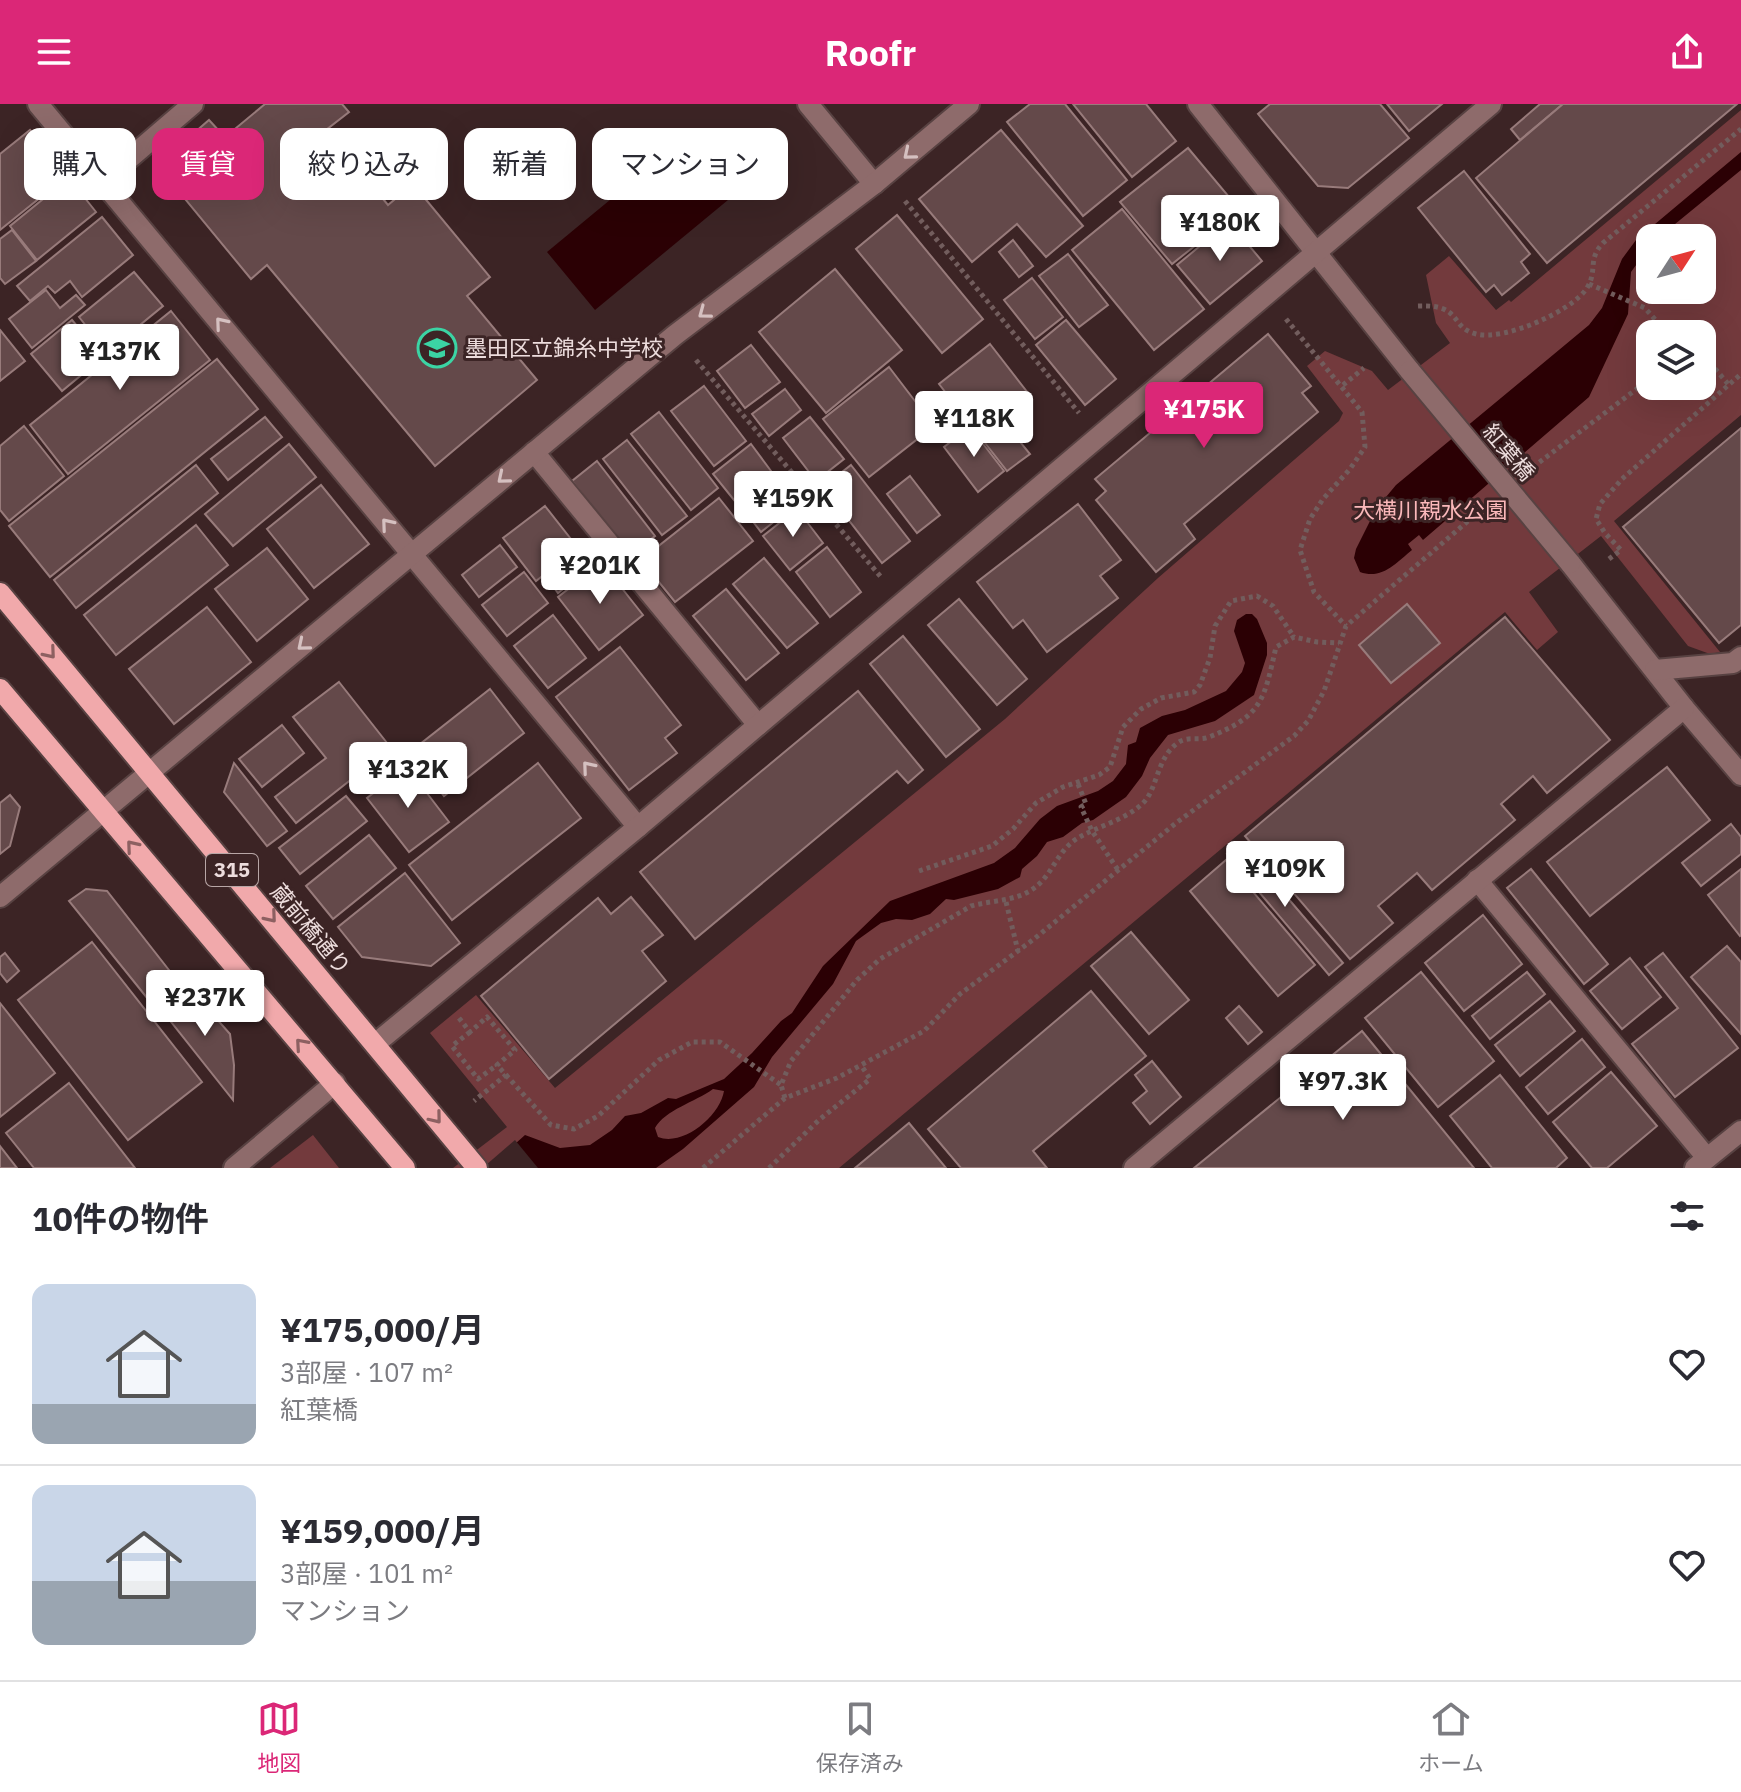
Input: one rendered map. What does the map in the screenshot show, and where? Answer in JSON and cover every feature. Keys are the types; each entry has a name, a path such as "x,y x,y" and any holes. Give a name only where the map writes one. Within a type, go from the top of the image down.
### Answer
{"main road":[{"name":"蔵前橋通り","path":"0,593 477,1168"},
{"name":"315","path":"0,689 405,1168"}],"street":[{"path":"38,104 58,128"},
{"path":"136,153 193,104"},
{"path":"808,104 879,180"},
{"path":"0,897 675,335 879,180 969,104"},
{"name":"紅葉橋","path":"1198,104 1314,253 1741,775"},
{"path":"375,1044 638,827 1491,104"},
{"path":"119,200 638,827"},
{"path":"534,452 758,725"},
{"path":"1655,670 1733,663 1741,657"},
{"path":"1134,1168 1684,708"},
{"path":"1477,880 1701,1163 1741,1131"},
{"path":"234,1168 335,1083"}],"path":[{"path":"1418,306 1438,305 1452,312 1465,328 1475,334 1501,334 1539,321 1575,301 1592,285 1593,253 1603,243 1741,129"},
{"path":"879,180 1097,435"},
{"path":"1592,285 1639,304 1654,320"},
{"path":"1282,315 1343,385 1362,412 1365,447 1310,519 1300,550 1314,592 1346,626"},
{"path":"675,335 903,602"},
{"path":"1343,385 1373,361"},
{"path":"1716,370 1729,385"},
{"path":"1605,562 1621,550 1596,519 1600,504 1622,479 1741,374"},
{"path":"1524,475 1636,390"},
{"path":"703,1168 785,1098 837,1078 924,1031 960,994 1176,823 1294,736 1308,721 1321,699 1346,626 1489,504"},
{"path":"919,871 992,846 1013,829 1036,803 1063,787 1099,775 1110,767 1123,727 1141,709 1161,698 1194,692 1200,685 1210,658 1215,626 1231,601 1257,596 1273,606 1294,637"},
{"path":"778,1083 791,1061 857,980 880,959 971,906 1006,902 1042,881 1076,839 1091,828 1144,803 1162,761 1179,742 1191,738 1206,739 1244,719 1259,706 1265,694 1276,647 1294,637 1339,643"},
{"path":"1078,784 1086,804 1081,807 1118,870"},
{"path":"1006,902 1018,951"},
{"path":"451,1008 470,1032"},
{"path":"487,1017 515,1050 478,1079 452,1046 470,1032 487,1017"},
{"path":"497,1065 551,1125 574,1129 598,1116 659,1060 692,1042 720,1042 778,1083 785,1098"},
{"path":"769,1168 819,1120 870,1079 861,1065"},
{"path":"474,1101 506,1075"}],"green space":[{"name":"大横川親水公園","path":"1741,110 1741,415 1614,521 1720,652 1710,654 1688,646 1601,536 1529,592 1558,632 1537,650 1505,612 839,1168 453,1168 507,1127 430,1033 476,995 555,1088 1005,719 1158,578 1339,421 1343,413 1307,366 1325,351 1372,371 1388,390 1450,343 1436,323 1426,275 1449,256 1496,310 1509,300 1511,302"},
{"path":"313,1135 339,1168 270,1168"}],"shaded area":[{"path":"1741,152 1741,170 1675,224 1655,224"},
{"path":"610,200 728,200 595,310 547,252"},
{"path":"1636,240 1636,265 1631,272 1628,314 1589,397 1423,540 1419,535 1408,544 1412,550 1394,565 1375,574 1360,572 1354,558 1356,549 1376,509 1396,485 1589,325 1602,308 1622,259"},
{"path":"1252,614 1267,643 1267,655 1254,695 1215,721 1168,735 1126,797 1093,820 1047,842 1022,869 1020,877 998,889 954,900 946,899 930,914 912,920 896,919 881,923 856,941 833,984 772,1057 754,1087 683,1149 656,1168 488,1168 525,1135 560,1148 590,1145 612,1130 625,1116 641,1113 668,1098 676,1099 724,1079 792,1013 823,966 890,901 994,863 1015,848 1040,819 1057,806 1098,791 1113,781 1126,764 1128,745 1136,742 1140,728 1226,691 1242,672 1245,663 1234,631 1237,620","holes":["713,1089 724,1091 716,1110 699,1127 678,1138 658,1137 655,1128 673,1111"]}],"pier":[{"path":"515,1140 538,1168 484,1168 486,1165"}],"building":[{"path":"265,104 342,104 349,112 329,128 280,128 280,200 384,200 388,205 394,200 426,200 490,277 467,296 537,380 435,466 267,265 251,279 186,200 264,200 264,128 236,128"},
{"path":"1030,104 1065,104 1127,180 1083,216 1007,122"},
{"path":"1073,104 1146,104 1176,141 1132,177"},
{"path":"1270,104 1380,104 1409,138 1348,188 1318,186 1258,114"},
{"path":"1387,104 1442,104 1409,131"},
{"path":"1540,104 1563,104 1520,140 1511,129"},
{"path":"1563,104 1737,104 1547,263 1476,178"},
{"path":"209,120 216,128 200,128"},
{"path":"1001,130 1083,226 1046,257 1017,224 972,262 919,199"},
{"path":"24,135 24,200 37,200 0,230 0,154"},
{"path":"1188,148 1240,210 1172,264 1120,202"},
{"path":"1464,171 1530,254 1521,262 1529,273 1502,295 1494,285 1486,292 1418,208"},
{"path":"42,200 86,200 96,212 37,260 10,226"},
{"path":"1122,209 1204,309 1154,350 1072,250"},
{"path":"897,215 983,319 942,353 856,249"},
{"path":"102,217 133,255 82,297 70,281 55,293 48,286 30,301 17,286"},
{"path":"1229,222 1262,261 1210,304 1177,265"},
{"path":"12,230 36,261 5,284 0,278 0,239"},
{"path":"1013,240 1033,266 1019,277 999,252"},
{"path":"1068,254 1108,305 1079,327 1039,276"},
{"path":"835,269 902,350 826,413 759,332"},
{"path":"134,272 163,306 107,352 79,317"},
{"path":"1032,278 1063,317 1035,339 1004,300"},
{"path":"46,290 60,308 76,295 85,305 32,348 9,319"},
{"path":"171,311 210,360 68,474 30,425"},
{"path":"72,320 103,357 62,391 31,354"},
{"path":"1066,320 1116,379 1085,405 1036,345"},
{"path":"0,330 25,361 0,381"},
{"path":"1268,334 1311,386 1302,393 1318,412 1184,524 1195,539 1156,572 1096,500 1106,491 1095,479"},
{"path":"990,344 1028,393 999,416 1030,454 1007,471 939,384"},
{"path":"751,345 780,382 745,408 717,371"},
{"path":"217,359 258,409 50,577 9,526"},
{"path":"889,367 934,426 869,477 823,419"},
{"path":"704,386 746,441 714,466 671,411"},
{"path":"785,389 801,410 769,436 752,414"},
{"path":"659,412 718,488 691,510 631,434"},
{"path":"265,417 282,437 228,480 211,459"},
{"path":"810,417 844,459 816,481 783,438"},
{"path":"24,426 64,476 9,521 0,510 0,446"},
{"path":"970,427 1004,471 978,492 944,447"},
{"path":"1741,428 1741,625 1719,643 1623,527"},
{"path":"627,440 687,516 662,535 603,459"},
{"path":"289,444 316,477 233,546 205,514"},
{"path":"751,444 771,471 734,500 713,474"},
{"path":"597,461 655,536 630,555 572,481"},
{"path":"196,465 218,493 76,608 54,580"},
{"path":"851,465 910,541 882,563 823,487"},
{"path":"773,475 796,504 761,532 738,502"},
{"path":"910,476 940,515 917,533 887,494"},
{"path":"321,485 369,544 314,588 267,529"},
{"path":"719,498 753,541 675,602 641,560"},
{"path":"1078,504 1121,560 1100,576 1118,598 1047,652 1023,620 1013,628 977,582"},
{"path":"545,506 578,548 536,581 503,538"},
{"path":"797,509 823,543 790,570 763,536"},
{"path":"196,525 228,565 116,655 84,615"},
{"path":"500,545 517,567 479,597 462,575"},
{"path":"595,545 604,556 558,593 549,581"},
{"path":"827,547 861,592 830,617 796,572"},
{"path":"267,548 308,599 257,641 215,589"},
{"path":"764,558 818,623 787,648 733,584"},
{"path":"602,563 643,615 599,650 558,597"},
{"path":"524,572 548,603 507,636 482,605"},
{"path":"726,589 779,653 746,680 693,616"},
{"path":"959,599 1027,679 997,705 928,625"},
{"path":"1407,604 1440,643 1391,683 1359,645"},
{"path":"207,607 251,662 174,724 129,669"},
{"path":"553,615 586,658 548,688 514,646"},
{"path":"1505,617 1610,740 1547,793 1533,776 1501,804 1515,820 1432,890 1417,873 1378,906 1393,923 1350,959 1245,836"},
{"path":"903,636 980,729 946,757 870,664"},
{"path":"620,647 681,725 665,738 677,753 629,790 556,697"},
{"path":"339,682 391,748 296,823 275,797 326,758 293,717"},
{"path":"490,689 524,733 444,796 410,752"},
{"path":"858,691 923,770 908,783 897,771 695,939 640,872"},
{"path":"282,725 304,753 262,787 239,759"},
{"path":"234,763 287,831 267,846 224,792"},
{"path":"538,763 581,818 452,920 409,865"},
{"path":"407,767 449,822 409,852 367,798"},
{"path":"1667,767 1710,820 1590,916 1547,862"},
{"path":"10,795 20,807 10,846 0,854 0,803"},
{"path":"346,796 367,821 300,874 279,848"},
{"path":"1731,824 1741,837 1741,854 1701,886 1682,863"},
{"path":"369,835 396,868 333,919 306,886"},
{"path":"1241,843 1343,963 1329,975 1227,854"},
{"path":"1226,860 1315,965 1278,996 1190,891"},
{"path":"1531,869 1608,964 1584,984 1507,888"},
{"path":"1741,869 1741,935 1740,936 1708,895"},
{"path":"405,873 460,943 431,966 362,957 338,927"},
{"path":"86,889 107,891 183,988 156,1009 69,901"},
{"path":"631,897 663,935 642,951 666,981 549,1079 481,996 598,898 611,914"},
{"path":"1483,915 1522,964 1464,1011 1425,963"},
{"path":"1131,932 1189,1000 1149,1034 1091,966"},
{"path":"92,942 202,1082 128,1140 18,1000"},
{"path":"1727,946 1741,962 1741,1034 1691,977"},
{"path":"5,953 19,971 7,982 0,973 0,957"},
{"path":"1663,953 1738,1048 1675,1097 1632,1044 1678,1008 1645,967"},
{"path":"1630,958 1661,997 1622,1029 1590,991"},
{"path":"1421,972 1494,1061 1438,1107 1365,1018"},
{"path":"1527,972 1545,994 1490,1039 1472,1016"},
{"path":"191,990 230,1034 234,1065 233,1100 164,1013"},
{"path":"1091,991 1146,1056 1033,1151 1047,1168 961,1168 928,1129"},
{"path":"1550,1001 1575,1031 1520,1076 1495,1045"},
{"path":"0,1003 55,1073 0,1117"},
{"path":"1239,1006 1262,1032 1248,1044 1226,1018"},
{"path":"1362,1031 1474,1168 1194,1168"},
{"path":"1582,1039 1605,1067 1548,1114 1526,1087"},
{"path":"1152,1061 1181,1097 1150,1124 1133,1103 1147,1091 1135,1075"},
{"path":"1611,1072 1657,1126 1607,1168 1592,1168 1553,1122"},
{"path":"1500,1075 1567,1158 1556,1168 1492,1168 1450,1116"},
{"path":"69,1083 135,1168 34,1168 6,1133"},
{"path":"909,1123 946,1168 855,1168"},
{"path":"0,1146 17,1168 0,1168"}],"place":[{"name":"墨田区立錦糸中学校","path":"437,348"}]}
